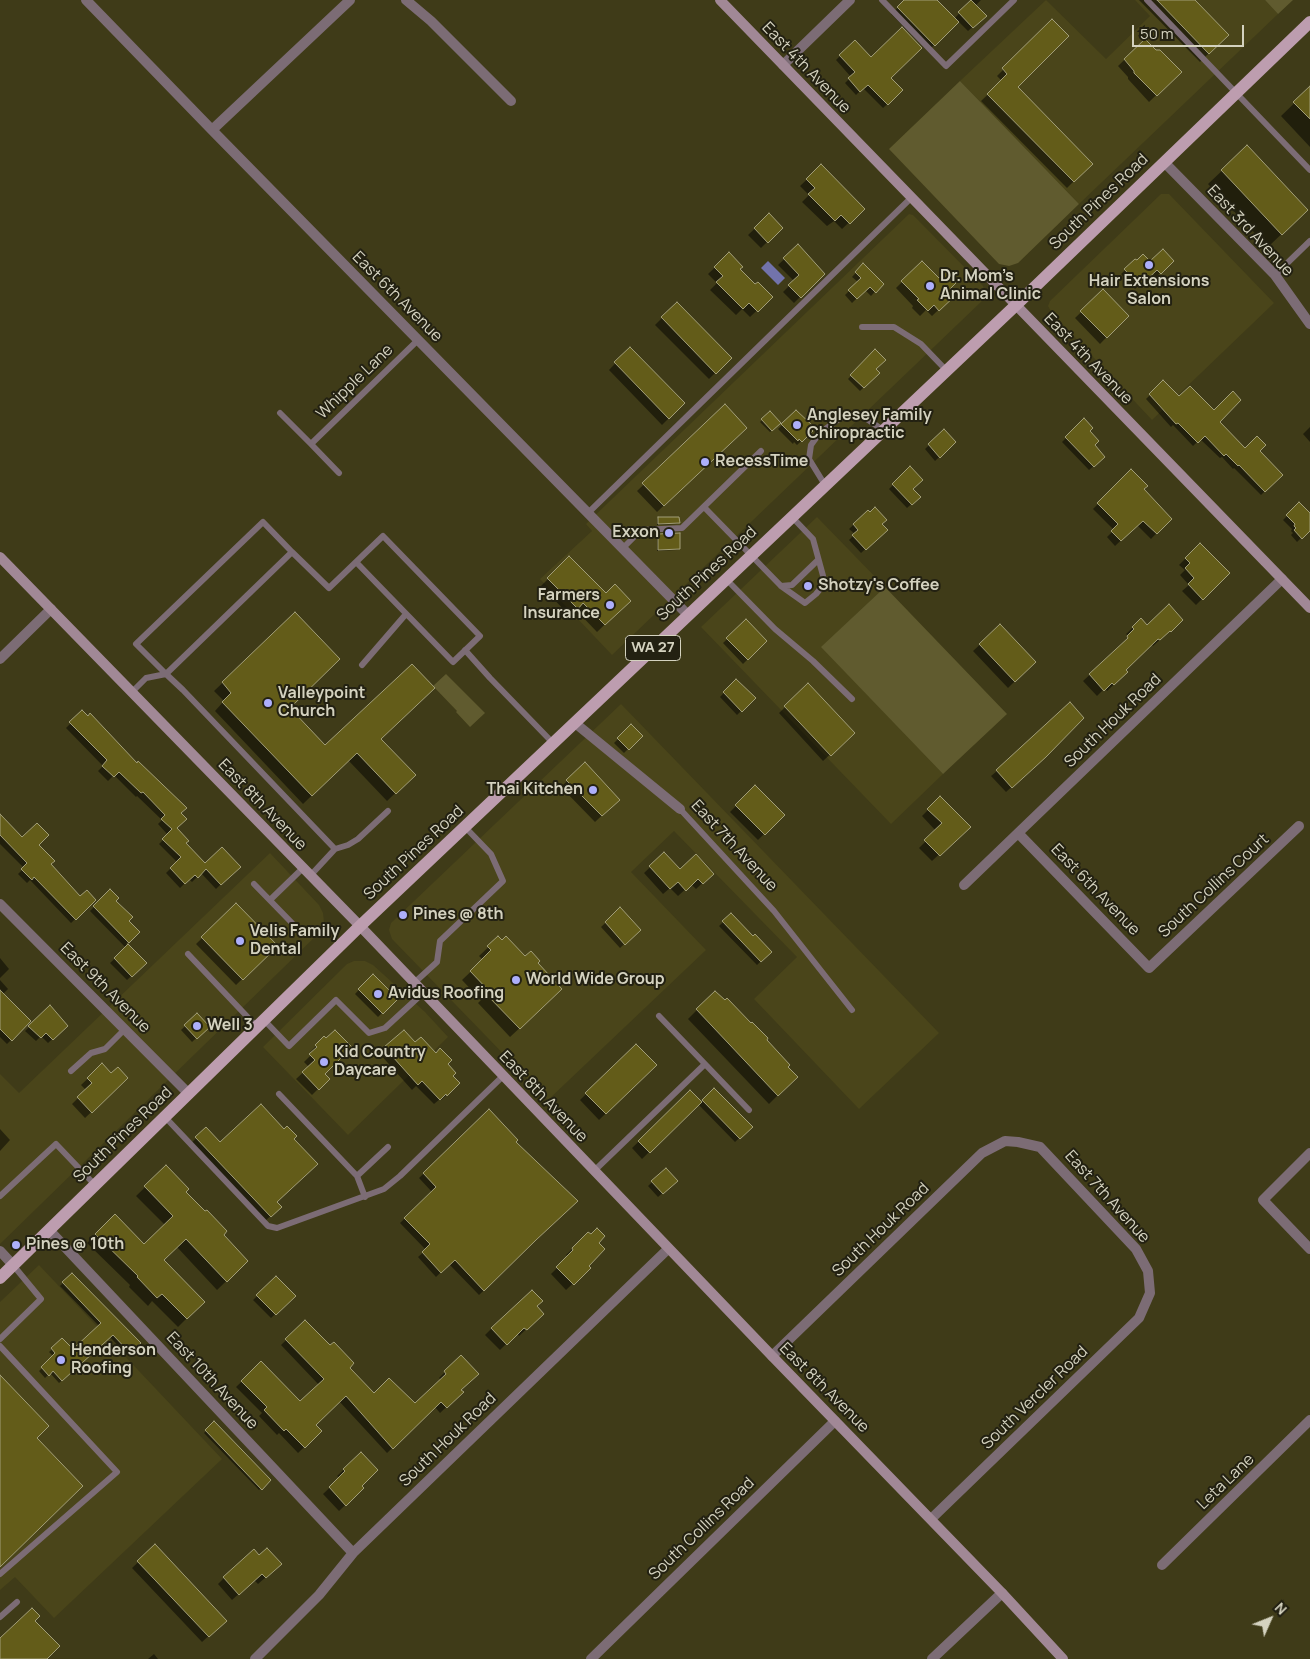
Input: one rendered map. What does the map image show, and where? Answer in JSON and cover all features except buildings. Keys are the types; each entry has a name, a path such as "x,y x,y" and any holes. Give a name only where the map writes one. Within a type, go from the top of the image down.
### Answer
{"main road":[{"name":"South Pines Road","path":"0,1278 360,926 1015,306 1310,22"}],"street":[{"name":"East 6th Avenue","path":"86,0 688,615"},
{"path":"212,130 350,0"},
{"path":"406,0 511,101"},
{"name":"East 4th Avenue","path":"720,0 1310,608"},
{"path":"783,65 850,0"},
{"name":"East 3rd Avenue","path":"1164,162 1275,275 1310,324"},
{"name":"East 8th Avenue","path":"0,557 360,926 668,1249 1002,1593 1063,1659"},
{"name":"South Houk Road","path":"964,885 1282,580"},
{"path":"0,659 51,609"},
{"name":"East 7th Avenue","path":"575,723 680,809"},
{"name":"South Collins Court","path":"1149,968 1299,826"},
{"name":"East 6th Avenue","path":"1018,833 1149,968"},
{"name":"East 9th Avenue","path":"0,904 189,1094"},
{"name":"South Houk Road","path":"772,1356 982,1153 1005,1141 1018,1142"},
{"name":"East 7th Avenue","path":"1018,1142 1040,1147 1136,1249 1148,1271 1150,1293"},
{"path":"1310,1153 1262,1200 1310,1249"},
{"name":"East 10th Avenue","path":"49,1230 353,1553"},
{"name":"South Houk Road","path":"255,1659 319,1595 353,1553 668,1249"},
{"path":"0,1251 13,1265"},
{"name":"South Vercler Road","path":"931,1519 1139,1318 1150,1293"},
{"name":"Leta Lane","path":"1162,1565 1310,1420"},
{"name":"South Collins Road","path":"591,1659 835,1421"},
{"path":"932,1659 1002,1593"}],"lane":[{"path":"882,0 946,66 1014,0"},
{"path":"1147,0 1310,170"},
{"path":"588,513 911,198"},
{"path":"1275,275 1310,241"},
{"path":"862,327 894,327 921,344 946,370"},
{"name":"Whipple Lane","path":"310,444 418,340"},
{"path":"280,413 339,473"},
{"path":"825,485 809,459 812,445 819,434 840,418 860,415 883,430"},
{"path":"623,548 641,530 682,528 760,451"},
{"path":"704,507 781,586 805,603 825,584 813,540 792,517"},
{"path":"335,849 136,644 263,522 329,588 356,562 383,536 480,636 453,662 356,562"},
{"path":"132,692 146,678 166,674 292,552"},
{"path":"781,586 792,585 818,560"},
{"path":"726,579 775,629 813,661 852,699"},
{"path":"362,664 406,614"},
{"path":"466,650 490,678 553,743"},
{"name":"East 7th Avenue","path":"680,809 774,910 852,1010"},
{"path":"270,900 335,849 348,846 388,811"},
{"path":"414,983 437,962 440,941 503,881 491,854 465,827"},
{"path":"254,884 292,923"},
{"path":"188,954 260,1024 289,1046 336,1000 369,1033 385,1028 423,993"},
{"path":"659,1016 749,1110"},
{"path":"72,1071 91,1052 105,1048 125,1029"},
{"path":"594,1172 705,1064"},
{"path":"165,1117 268,1226 277,1228 384,1189 503,1076"},
{"path":"278,1094 357,1176 365,1197"},
{"path":"0,1196 56,1144 95,1185"},
{"path":"357,1176 388,1147"},
{"path":"0,1339 41,1298 13,1265"},
{"path":"0,1346 117,1472 0,1574"},
{"path":"0,1617 17,1602"}],"shaded area":[{"path":"1046,0 1106,59 1150,16 1135,0 1265,0 1278,14 1079,204 960,81"},
{"path":"1265,0 1293,0 1278,14"},
{"path":"960,81 1079,204 1018,263 1009,266 999,264 889,149"},
{"path":"1161,194 1169,194 1274,303 1152,420 1052,313 1048,306 1050,301"},
{"path":"909,214 913,215 983,286 985,295 982,301 612,655 540,579 592,531 586,524"},
{"path":"817,517 885,587 822,647 943,774 891,824 701,627"},
{"path":"885,587 1007,714 943,774 821,647"},
{"path":"446,674 485,713 470,727 433,686"},
{"path":"621,704 939,1033 859,1109 754,999 797,957 674,831 631,872 706,950 548,1100 392,939 389,930 391,923"},
{"path":"270,853 319,905 323,913 324,922 319,933 0,1244 0,1074 19,1093"},
{"path":"354,961 365,961 373,965 425,1012 448,1037 348,1135 263,1047 347,964"},
{"path":"39,1265 222,1459 54,1618 15,1577 0,1590 0,1302"}],"water":[{"path":"768,261 785,278 778,285 761,268"}],"place":[{"name":"Hair Extensions Salon","path":"1149,265"},
{"name":"Dr. Mom’s Animal Clinic","path":"930,286"},
{"name":"Anglesey Family Chiropractic","path":"797,425"},
{"name":"RecessTime","path":"705,462"},
{"name":"Exxon","path":"669,533"},
{"name":"Shotzy's Coffee","path":"808,586"},
{"name":"Farmers Insurance","path":"610,605"},
{"name":"Valleypoint Church","path":"268,703"},
{"name":"Thai Kitchen","path":"593,790"},
{"name":"Pines @ 8th","path":"403,915"},
{"name":"Velis Family Dental","path":"240,941"},
{"name":"World Wide Group","path":"516,980"},
{"name":"Avidus Roofing","path":"378,994"},
{"name":"Well 3","path":"197,1026"},
{"name":"Kid Country Daycare","path":"324,1062"},
{"name":"Pines @ 10th","path":"16,1245"},
{"name":"Henderson Roofing","path":"61,1360"}]}
